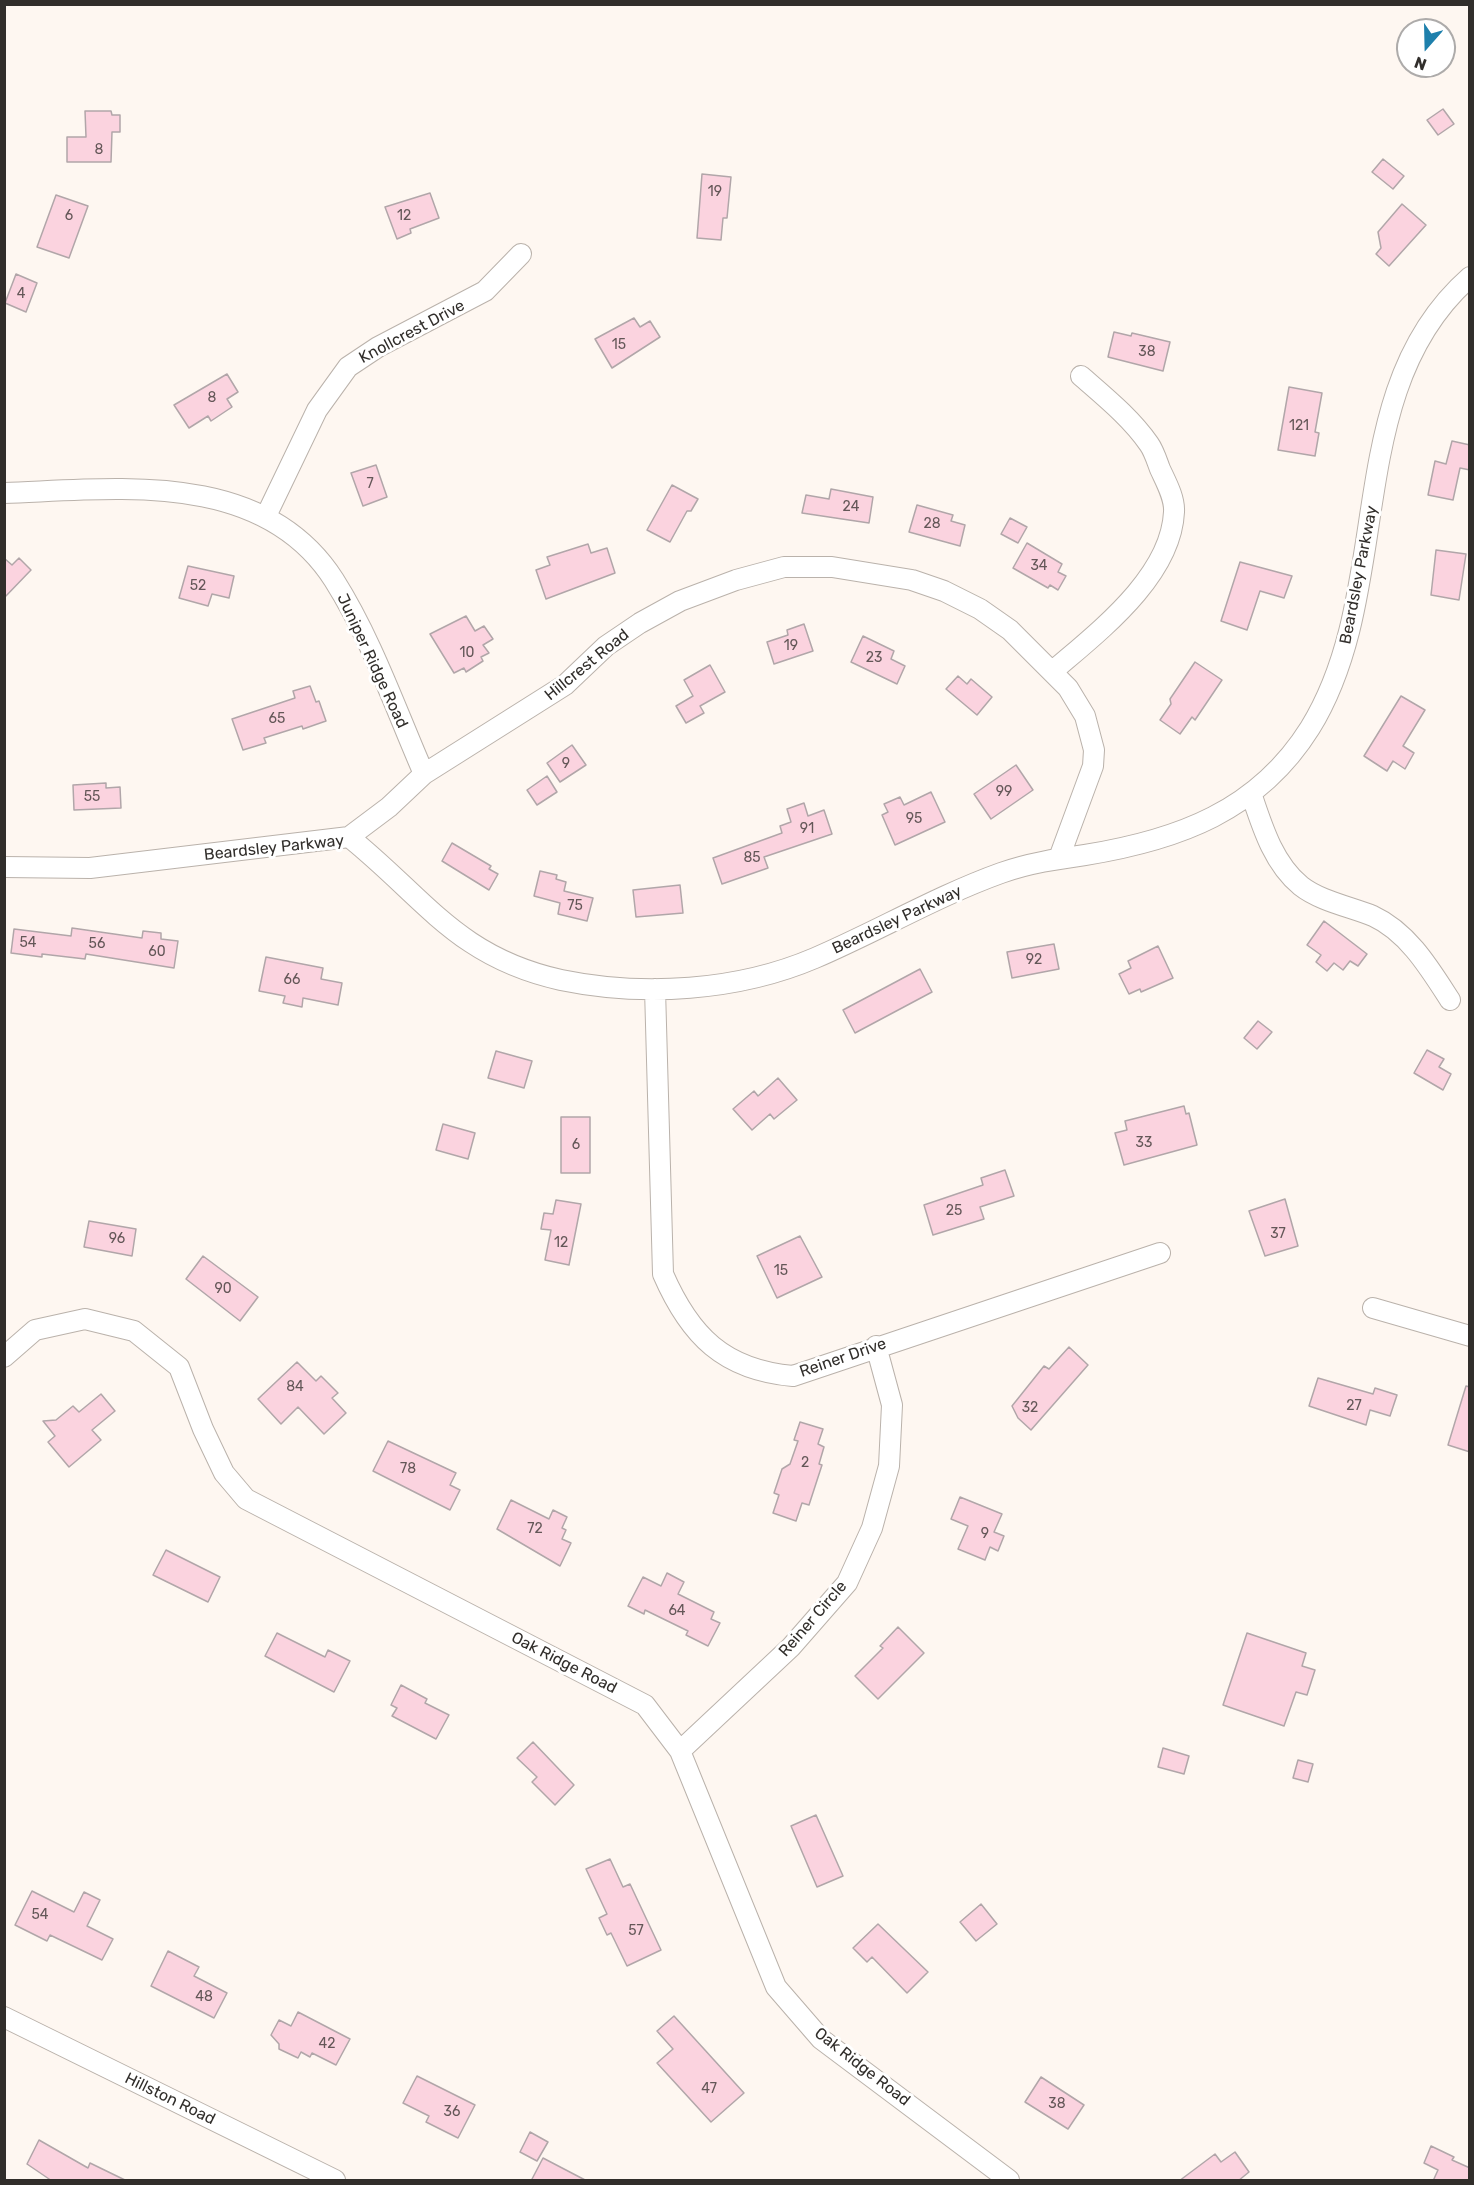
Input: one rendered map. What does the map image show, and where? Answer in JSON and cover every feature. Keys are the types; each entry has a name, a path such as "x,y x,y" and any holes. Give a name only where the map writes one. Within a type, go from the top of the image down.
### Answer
{"street":[{"name":"Knollcrest Drive","path":"266,516 317,410 348,367 378,346 485,291 521,254"},
{"name":"Beardsley Parkway","path":"4,867 90,868 349,837 378,861 432,916 488,954 528,971 562,980 655,989 741,981 779,971 815,958 932,902 1001,873 1059,858 1142,844 1188,830 1213,818 1251,794 1286,759 1307,732 1328,696 1353,614 1382,449 1398,386 1416,341 1433,314 1470,277"},
{"path":"1053,671 1119,614 1152,571 1168,543 1174,511 1169,487 1150,445 1113,405 1081,376"},
{"name":"Juniper Ridge Road","path":"4,493 165,490 220,499 266,516 299,540 333,578 359,625 424,774"},
{"name":"Hillcrest Road","path":"349,837 389,807 424,774 526,712 565,685 606,646 640,623 689,598 736,580 784,567 832,567 912,580 944,591 980,609 1010,630 1068,688 1085,716 1094,750 1093,766 1059,858"},
{"path":"1251,794 1270,846 1301,886 1376,918 1407,941 1428,965 1450,1000"},
{"name":"Reiner Drive","path":"655,989 663,1274 676,1304 690,1326 716,1349 745,1365 772,1374 793,1376 876,1346 1160,1253"},
{"path":"1373,1308 1470,1336"},
{"name":"Oak Ridge Road","path":"4,1357 35,1330 85,1319 134,1331 179,1367 203,1429 224,1473 246,1499 645,1705 680,1751 776,1988 821,2039 1010,2181"},
{"name":"Reiner Circle","path":"680,1751 791,1647 847,1583 872,1528 889,1466 892,1406 876,1346"},
{"name":"Hillston Road","path":"4,2017 328,2179"}],"building":[{"path":"1443,109 1454,124 1438,135 1427,120"},
{"path":"85,111 111,111 112,115 120,115 120,132 112,132 111,162 67,162 67,137 86,137"},
{"path":"1383,159 1404,176 1393,189 1372,172"},
{"path":"702,174 731,177 727,218 723,218 721,240 697,238"},
{"path":"430,193 439,218 410,229 411,233 397,239 385,207"},
{"path":"56,195 88,206 69,258 37,247"},
{"path":"1402,204 1426,225 1389,266 1376,254 1381,248 1378,232"},
{"path":"16,274 37,283 26,312 5,303"},
{"path":"634,318 640,327 650,321 660,337 612,368 595,339"},
{"path":"1114,332 1131,336 1132,333 1170,342 1163,371 1108,357"},
{"path":"227,374 238,392 227,399 232,407 211,421 208,416 189,428 174,405"},
{"path":"1289,387 1322,393 1315,432 1319,433 1315,456 1278,450"},
{"path":"1452,441 1470,445 1470,470 1460,468 1453,500 1428,495 1435,461 1446,464"},
{"path":"376,465 387,497 363,506 351,473"},
{"path":"672,485 698,499 691,511 687,511 670,542 647,530"},
{"path":"831,489 873,497 869,523 802,513 806,495 829,499"},
{"path":"917,505 953,515 951,521 965,525 960,546 909,532"},
{"path":"1010,518 1027,527 1018,543 1001,534"},
{"path":"1027,543 1062,564 1058,572 1066,576 1058,590 1050,585 1048,588 1013,568"},
{"path":"588,544 591,553 607,548 615,573 546,599 536,570 550,565 547,557"},
{"path":"1436,550 1466,554 1459,600 1431,595"},
{"path":"4,558 12,565 19,558 31,570 4,598"},
{"path":"1240,562 1292,576 1284,598 1260,591 1247,630 1221,621"},
{"path":"188,566 234,576 229,598 212,594 208,606 179,598"},
{"path":"466,616 475,631 484,626 493,639 483,645 489,653 481,657 483,661 466,672 464,668 454,673 430,634"},
{"path":"804,624 813,651 774,664 767,642 788,635 787,630"},
{"path":"863,636 894,651 891,659 905,666 897,684 851,662"},
{"path":"1195,662 1222,680 1195,720 1192,717 1180,734 1160,720 1171,704 1170,699"},
{"path":"710,665 725,692 700,706 704,713 686,723 676,706 693,696 684,680"},
{"path":"958,676 967,684 971,679 992,697 977,715 946,689"},
{"path":"310,686 316,702 319,701 326,721 264,738 266,743 243,750 232,719 295,698 293,691"},
{"path":"1401,696 1425,710 1403,746 1414,753 1405,769 1393,761 1387,771 1364,756"},
{"path":"572,745 586,765 560,782 547,763"},
{"path":"1016,765 1033,790 991,819 974,794"},
{"path":"547,776 557,792 537,805 527,790"},
{"path":"106,783 106,788 120,787 121,808 74,810 73,785"},
{"path":"931,792 945,822 895,845 882,815 888,812 884,804 900,797 904,805"},
{"path":"804,803 808,816 824,810 832,834 764,857 768,868 722,884 713,858 782,833 780,826 791,822 787,809"},
{"path":"452,843 491,866 489,869 498,874 489,890 442,861"},
{"path":"540,871 557,875 556,879 566,882 564,891 593,898 587,921 558,914 560,903 534,896"},
{"path":"680,885 683,913 636,917 633,890"},
{"path":"1324,921 1367,954 1358,966 1350,961 1343,970 1334,963 1327,971 1316,962 1321,955 1307,945"},
{"path":"72,928 142,938 143,931 161,933 161,939 178,941 174,968 86,954 85,959 11,953 14,929 71,936"},
{"path":"1054,944 1059,969 1012,978 1007,952"},
{"path":"1158,946 1173,978 1141,992 1140,989 1129,994 1119,974 1131,968 1128,961"},
{"path":"266,957 323,968 321,979 342,983 338,1005 303,998 302,1007 283,1003 285,996 259,991"},
{"path":"920,969 932,992 855,1033 843,1010"},
{"path":"1258,1021 1272,1032 1257,1049 1244,1038"},
{"path":"1427,1050 1444,1059 1439,1067 1451,1074 1443,1090 1414,1073"},
{"path":"496,1051 532,1061 524,1088 488,1078"},
{"path":"778,1078 797,1100 774,1119 770,1114 752,1130 733,1109 754,1091 758,1096"},
{"path":"1184,1106 1186,1114 1189,1113 1197,1145 1124,1165 1115,1133 1127,1130 1125,1121"},
{"path":"561,1117 590,1117 590,1173 561,1173"},
{"path":"443,1124 475,1133 468,1159 436,1150"},
{"path":"1005,1170 1014,1196 980,1207 984,1219 933,1235 924,1205 983,1185 981,1178"},
{"path":"1285,1199 1298,1246 1265,1256 1249,1211"},
{"path":"556,1200 581,1204 569,1265 545,1260 551,1230 541,1229 544,1213 553,1214"},
{"path":"89,1221 136,1229 132,1256 84,1247"},
{"path":"800,1236 822,1277 777,1298 757,1256"},
{"path":"203,1256 258,1297 240,1321 186,1279"},
{"path":"1069,1347 1088,1365 1031,1430 1018,1418 1012,1406 1044,1366 1049,1369"},
{"path":"297,1362 316,1381 321,1376 338,1393 332,1398 346,1413 324,1434 298,1407 281,1424 258,1399"},
{"path":"1318,1378 1373,1394 1375,1388 1397,1395 1390,1416 1370,1410 1366,1425 1309,1406"},
{"path":"1466,1386 1470,1387 1470,1452 1448,1445"},
{"path":"101,1394 115,1411 92,1430 101,1440 69,1467 48,1442 55,1436 43,1421 56,1420 73,1406 79,1412"},
{"path":"800,1422 823,1429 818,1444 824,1447 819,1464 822,1465 809,1505 802,1503 796,1521 773,1513 779,1495 774,1493 782,1469 790,1464 798,1441 794,1440"},
{"path":"388,1441 456,1473 450,1485 460,1490 450,1510 373,1471"},
{"path":"960,1497 1002,1514 994,1532 1004,1536 998,1551 990,1547 985,1560 958,1549 968,1526 951,1519"},
{"path":"511,1500 549,1519 553,1510 567,1517 562,1528 566,1530 562,1539 571,1543 560,1566 497,1529"},
{"path":"166,1550 220,1577 208,1602 153,1575"},
{"path":"667,1573 684,1582 678,1594 714,1612 711,1619 720,1623 708,1646 686,1635 688,1631 645,1610 644,1614 628,1606 643,1577 661,1586"},
{"path":"898,1627 924,1653 878,1699 855,1676 883,1648 880,1646"},
{"path":"277,1633 325,1657 328,1650 350,1661 334,1692 265,1656"},
{"path":"1247,1633 1306,1653 1302,1666 1315,1670 1307,1695 1296,1692 1284,1726 1223,1705"},
{"path":"401,1685 427,1699 425,1703 449,1715 436,1739 392,1716 397,1708 391,1705"},
{"path":"533,1742 574,1785 555,1805 532,1782 537,1777 517,1758"},
{"path":"1163,1748 1189,1756 1184,1774 1158,1767"},
{"path":"1298,1760 1313,1764 1308,1782 1293,1778"},
{"path":"816,1815 843,1876 817,1887 791,1826"},
{"path":"610,1859 623,1887 630,1884 661,1950 627,1966 611,1933 607,1935 599,1918 607,1914 586,1869"},
{"path":"32,1891 74,1912 84,1892 100,1900 87,1926 113,1939 102,1960 50,1935 47,1941 15,1925"},
{"path":"981,1904 997,1924 976,1941 960,1922"},
{"path":"878,1924 928,1972 907,1993 872,1957 867,1962 853,1948"},
{"path":"168,1951 199,1967 194,1976 227,1993 214,2018 151,1986"},
{"path":"298,2012 350,2039 336,2065 312,2053 310,2057 301,2052 298,2058 279,2049 279,2044 271,2035 279,2020 291,2026"},
{"path":"674,2016 744,2093 711,2122 657,2063 673,2049 657,2031"},
{"path":"417,2076 475,2105 458,2138 426,2122 429,2116 403,2103"},
{"path":"1041,2077 1084,2105 1068,2129 1025,2102"},
{"path":"530,2132 548,2142 537,2161 520,2152"},
{"path":"39,2140 88,2168 90,2163 127,2181 52,2181 27,2164"},
{"path":"1431,2146 1454,2157 1452,2160 1470,2168 1470,2181 1433,2181 1438,2170 1424,2163"},
{"path":"1235,2152 1249,2172 1238,2181 1179,2181 1215,2154 1221,2162"},
{"path":"543,2158 587,2181 531,2181"}]}
